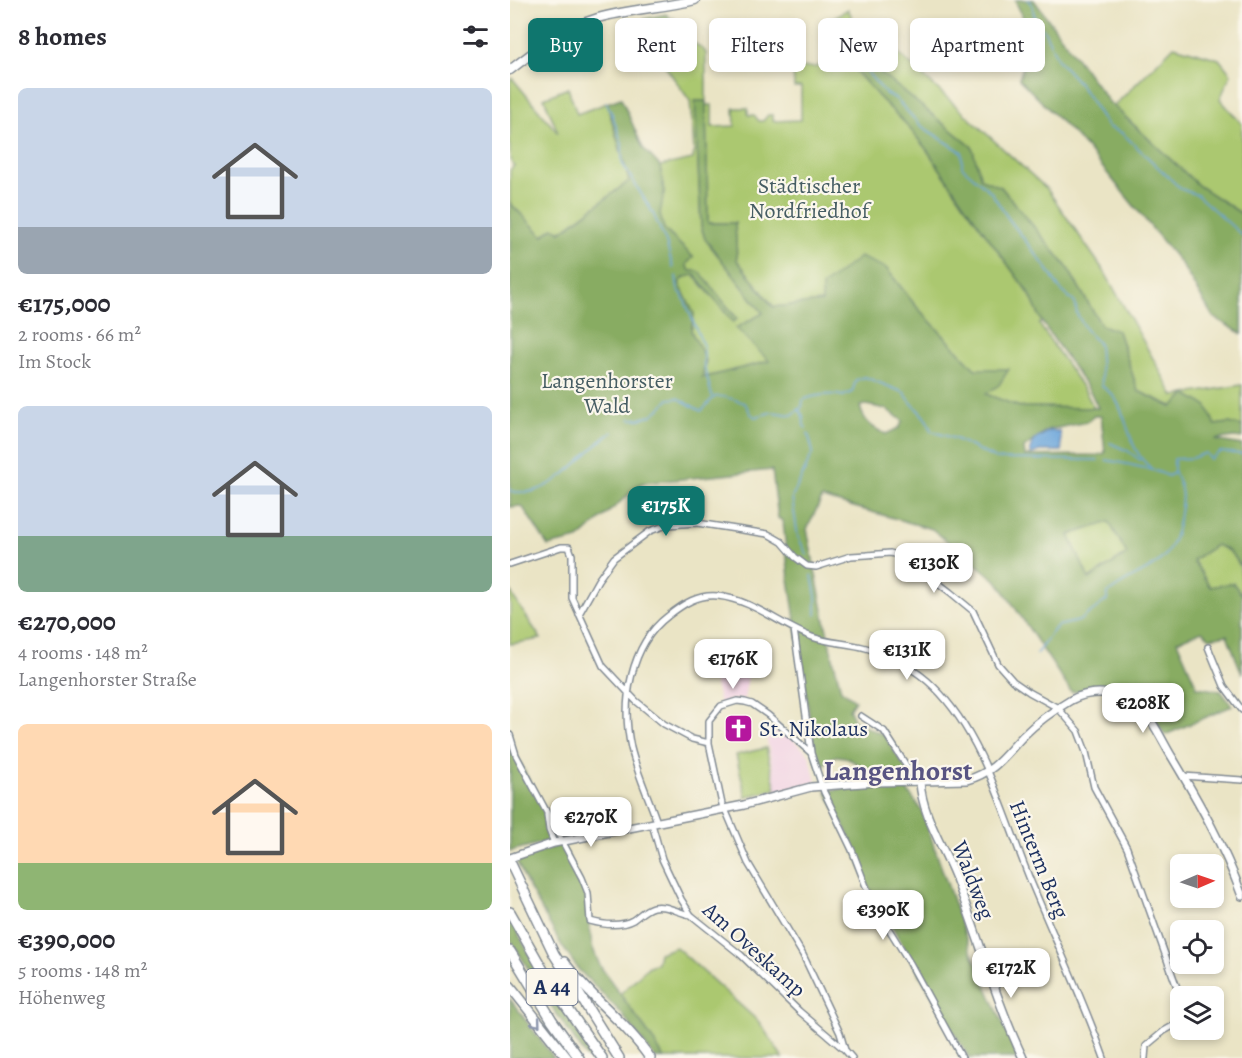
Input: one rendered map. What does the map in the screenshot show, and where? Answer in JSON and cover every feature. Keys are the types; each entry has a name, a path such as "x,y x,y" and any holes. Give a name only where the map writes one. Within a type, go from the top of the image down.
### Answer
{"highway":[{"path":"512,859 554,954 580,999 619,1058"},
{"name":"A 44","path":"510,912 552,986 602,1058"},
{"path":"549,941 581,983 632,1035 650,1058"},
{"name":"A 44","path":"510,951 552,1020 579,1058"},
{"path":"510,986 531,1016 567,1058"}],"main road":[{"path":"510,70 550,40 586,22 609,15 695,0"}],"street":[{"path":"579,614 598,580 614,558 631,544 662,526 697,523 774,536 803,564 812,567 850,556 890,553 904,557 973,611 998,664 1013,681 1058,708 1078,731 1083,741 1094,787 1124,840 1176,986"},
{"path":"510,564 561,547 569,547 572,555 572,598 603,666 629,694 664,724 692,739 709,743"},
{"name":"Am Oveskamp","path":"796,630 751,606 726,597 710,596 685,603 649,633 634,669 629,694 628,726 631,747 654,823 662,859 691,915 741,955 799,1011 845,1050"},
{"path":"796,630 811,753 822,785 852,850 872,902 905,954 962,1058"},
{"name":"Hinterm Berg","path":"796,630 813,638 890,657 919,675 940,694 964,723 987,772 1044,913 1079,992 1104,1058"},
{"path":"1208,647 1224,686 1242,710"},
{"path":"512,859 554,843 724,809 822,785 967,780 987,772 1034,727 1058,708 1072,699 1093,693 1111,694 1129,701 1143,711 1218,836 1242,896"},
{"path":"811,753 752,704 729,703 717,709 709,721 709,743 724,809 748,863 814,977 840,1033 845,1050 852,1058"},
{"path":"861,716 884,732 916,782"},
{"path":"510,735 516,755 563,841 588,893 590,921 624,924 644,911 656,907 691,915"},
{"path":"1183,776 1242,780"},
{"name":"Waldweg","path":"916,782 955,876 992,982 1023,1058"},
{"path":"546,811 554,843"},
{"path":"1145,1058 1146,1046 1170,1028"}],"shaded area":[{"path":"730,665 750,666 744,699 730,700 720,704 711,669"},
{"path":"783,731 809,754 816,782 777,791 766,735"}],"green space":[{"path":"1015,0 1034,0 1109,102 1199,186 1242,214 1242,334 1213,317 1182,265 1086,147 1019,79 1021,72 1045,72 1045,18 1023,18"},
{"path":"848,9 852,18 833,18"},
{"path":"666,14 671,18 648,18"},
{"path":"697,45 706,53 706,101 695,101 701,226 705,239 763,313 770,361 702,378 706,360 691,331 694,314 679,283 685,276 694,275 733,322 737,318 698,271 690,271 686,265 693,257 664,229 659,214 664,192 660,166 693,159 690,101 669,72 697,72"},
{"path":"1174,46 1219,59 1231,74 1220,99 1242,124 1242,214 1199,186 1114,106"},
{"path":"898,53 910,64 910,72 919,72 1047,189 1104,271 1174,396 1242,385 1242,426 1229,423 1215,425 1138,391 1118,331 1101,325 1067,267 1001,187 981,179 972,147 879,72 898,72"},
{"name":"Städtischer Nordfriedhof","path":"806,67 817,67 818,72 857,72 906,124 1030,295 1042,322 1039,324 1094,408 1020,407 985,394 975,369 915,305 886,268 823,302 774,307 737,260 735,223 708,223 706,105 712,105 712,127 735,126 734,108 748,108 748,115 754,115 759,121 763,121 768,115 773,115 773,121 801,120 801,87 794,87 793,72 806,72"},
{"name":"Langenhorster Wald","path":"857,72 879,72 972,147 981,179 1001,187 1067,267 1101,325 1118,331 1138,391 1172,407 1186,394 1207,406 1215,425 1229,423 1242,426 1242,438 1214,440 1242,445 1242,566 1227,549 1216,545 1193,560 1210,587 1233,583 1242,595 1242,674 1227,635 1210,638 1202,631 1177,641 1197,687 1221,691 1232,706 1165,735 1149,711 1128,695 1104,689 1071,692 998,582 932,529 822,498 807,529 841,690 855,700 849,709 855,722 884,735 909,774 876,774 845,757 836,756 828,759 820,771 816,760 789,579 783,521 778,518 772,470 642,483 578,539 548,546 522,506 510,507 510,203 543,236 553,228 561,232 629,181 607,103 621,98 643,148 660,166 664,192 660,214 664,229 693,257 686,265 690,271 701,273 737,319 733,322 695,275 685,277 679,283 694,314 691,331 706,360 702,378 769,361 736,328 763,313 705,239 701,226 695,101 706,101 708,223 735,223 737,260 773,307 822,302 822,286 860,257 886,268 915,305 975,369 1009,369 999,385 986,394 1020,407 1098,408 1091,393 1042,322 1030,295 927,150 906,124","holes":["860,406 886,409 903,421 899,428 886,434 866,420","1094,416 1101,416 1105,453 1025,456 1024,448 1047,430 1087,422","1109,522 1127,554 1089,579 1069,535"]},
{"path":"512,78 558,133 544,98 568,88 577,114 607,103 629,181 560,232 553,228 543,236 510,203 510,170 514,166 510,160 510,80"},
{"path":"1109,522 1127,554 1089,579 1069,535"},
{"path":"1216,545 1236,558 1241,571 1242,595 1233,583 1210,587 1193,560"},
{"path":"510,589 514,598 541,639 510,644"},
{"path":"510,742 558,839 510,851"},
{"path":"766,748 776,789 746,797 736,755"},
{"path":"864,786 904,786 921,809 970,949 1018,1058 969,1058 868,886 850,838 826,791"},
{"path":"562,844 585,892 592,946 600,966 664,1058 655,1058 621,1013 578,969 562,946 526,882 518,860"},
{"path":"510,919 557,1003 596,1058 587,1058 548,1001 510,939"},
{"path":"676,947 759,1022 783,1058 662,1058 651,1037 620,994 649,966 657,963 659,953"},
{"path":"510,999 554,1058 510,1058"}],"water":[{"path":"1049,431 1060,431 1062,451 1040,451 1032,454 1030,452 1034,440"}],"waterway":[{"path":"1028,0 1032,5 1036,24 1044,30 1058,60 1079,83 1108,127 1122,133 1181,189 1197,195 1242,235"},
{"path":"867,72 886,94 895,98 921,126 962,152 962,167 991,192 1059,288 1075,303 1077,314 1086,330 1099,344 1102,386 1115,398 1138,453 1151,468"},
{"path":"606,102 622,144 622,163 653,213 666,242 673,268"},
{"path":"676,276 678,290 682,294 704,348 704,366 712,396"},
{"path":"630,419 652,415 669,399 678,398 701,411 713,398 718,396 745,403 755,417 772,412 792,415 802,407 803,400 823,395 843,396 852,392 856,380 865,377 905,393 927,421 931,431 956,439 996,459 1098,460"},
{"path":"799,409 806,428"},
{"path":"510,489 514,492 529,492 548,485 613,432"},
{"path":"807,555 798,537 792,498 813,452 808,433"},
{"path":"1110,443 1128,451 1140,460"},
{"path":"1106,460 1146,468 1168,476 1174,473 1174,459 1192,458 1206,453 1210,459 1220,452 1242,454"},
{"path":"1036,654 1057,626 1079,621 1107,600 1108,593 1156,564 1164,556 1176,532 1181,508 1181,487 1174,473"},
{"path":"812,575 816,615"}],"place":[{"name":"St. Nikolaus","path":"738,728"}],"district":[{"name":"Langenhorst","path":"898,770"}]}
